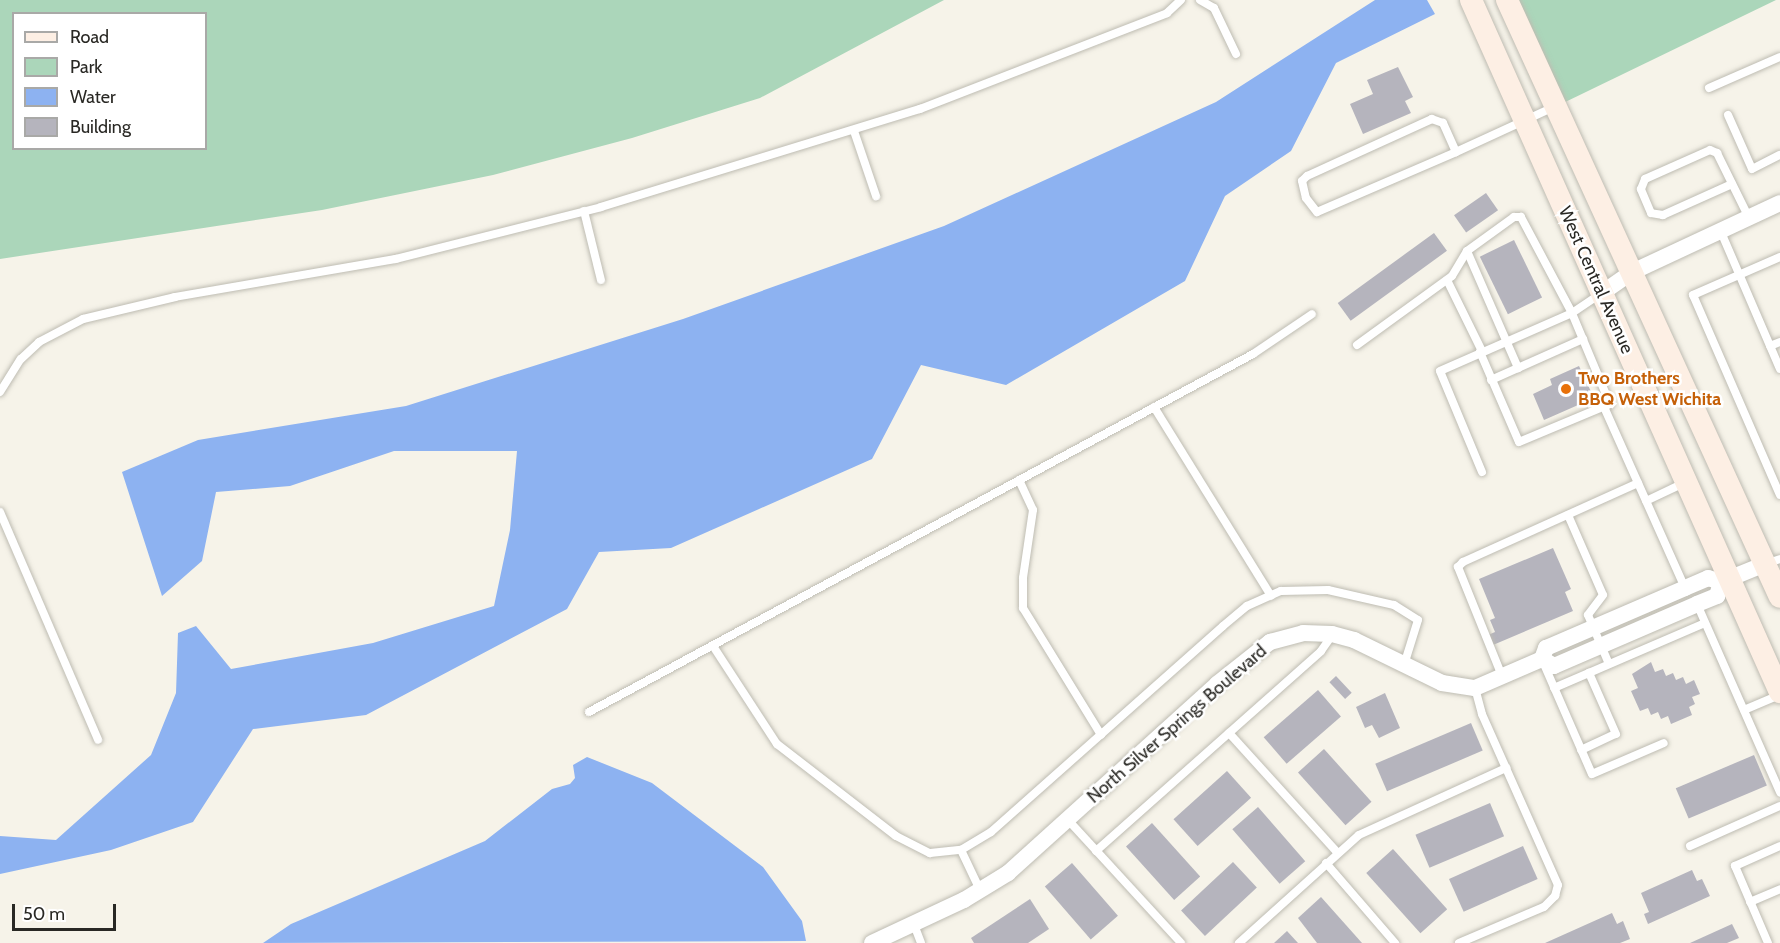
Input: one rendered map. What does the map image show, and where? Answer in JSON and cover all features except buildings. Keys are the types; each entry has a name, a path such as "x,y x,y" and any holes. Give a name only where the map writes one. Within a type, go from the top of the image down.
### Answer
{"main road":[{"name":"West Central Avenue","path":"1508,1 1632,272 1776,559 1780,597"},
{"name":"West Central Avenue","path":"1475,9 1686,482 1725,581 1780,693"}],"street":[{"path":"1602,293 1632,272 1780,203"},
{"path":"1475,688 1542,659 1546,648 1708,578 1725,581 1776,559"},
{"path":"1542,659 1554,666 1717,596 1725,581"},
{"name":"North Silver Springs Boulevard","path":"872,943 981,890 1008,873 1258,649 1286,636 1332,634 1404,664 1442,683 1475,688"}],"lane":[{"path":"0,392 21,359 39,342 83,319 175,297 396,259 584,211 854,131 1167,13 1181,0"},
{"path":"1200,0 1214,8 1236,54"},
{"path":"1709,88 1780,57"},
{"path":"1456,152 1443,123 1432,119 1307,177 1302,181 1306,198 1317,212 1456,152 1557,106"},
{"path":"1728,115 1750,167 1779,158"},
{"path":"854,131 876,196"},
{"path":"1732,184 1663,215 1651,213 1641,189 1646,178 1710,150 1717,153 1749,219"},
{"path":"584,211 601,280"},
{"path":"1357,345 1447,280 1467,251 1514,217 1521,217 1572,313 1610,400 1604,407 1519,442 1481,352 1447,280"},
{"path":"1721,232 1780,369"},
{"path":"1467,251 1518,368"},
{"path":"1780,256 1693,295 1780,495"},
{"path":"1482,472 1440,371 1572,313 1602,293"},
{"path":"589,712 1253,354 1312,314"},
{"path":"1491,380 1583,339"},
{"path":"1770,346 1780,342"},
{"path":"1154,407 1271,596"},
{"path":"1604,407 1685,588"},
{"path":"1019,480 1033,510 1023,578 1023,608 1101,735"},
{"path":"1646,501 1686,482"},
{"path":"1502,676 1458,567 1463,562 1638,483"},
{"path":"0,512 98,740"},
{"path":"1568,515 1603,595 1589,609 1609,664"},
{"path":"713,646 777,744 896,836 930,853 961,850 991,832 1247,606 1281,591 1328,590 1394,605 1418,620 1404,664"},
{"path":"1697,604 1780,792"},
{"path":"1554,688 1706,623"},
{"path":"1096,851 1321,651 1332,634"},
{"path":"1542,659 1592,774 1664,743"},
{"path":"1581,750 1616,734 1589,673"},
{"path":"1459,943 1544,907 1555,896 1558,885 1482,714 1475,688"},
{"path":"1744,710 1780,693"},
{"path":"1229,733 1337,852"},
{"path":"1239,943 1337,852 1359,835 1506,768"},
{"path":"1690,846 1780,806"},
{"path":"1068,820 1181,943"},
{"path":"1768,943 1735,866 1780,846"},
{"path":"961,850 981,890"},
{"path":"1326,863 1395,943"},
{"path":"1750,902 1780,889"},
{"path":"913,922 921,943"}],"green space":[{"path":"0,0 944,0 760,98 632,138 493,175 322,210 0,259"},
{"path":"1509,0 1776,0 1557,106"}],"water":[{"path":"1375,0 1427,0 1435,14 1336,63 1291,151 1225,196 1185,281 1006,385 921,365 872,459 671,548 599,552 567,609 366,715 253,729 193,822 111,850 0,874 0,836 56,840 151,755 176,693 178,633 196,626 231,669 373,643 494,606 510,530 517,451 394,451 290,486 216,492 202,561 162,596 122,472 198,440 406,406 683,319 944,226 1216,102"},
{"path":"587,757 652,783 763,867 802,921 806,941 263,943 291,924 485,841 552,789 570,784 575,778 573,765"}],"place":[{"name":"Two Brothers BBQ West Wichita","path":"1566,389"}]}
